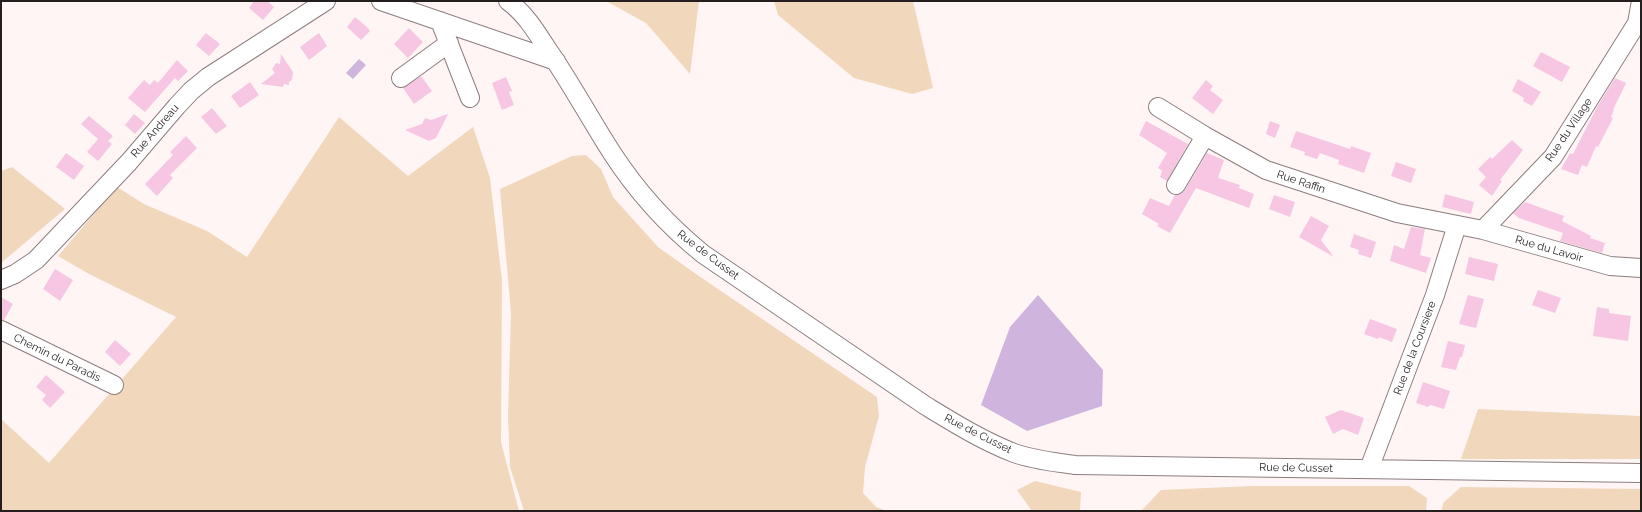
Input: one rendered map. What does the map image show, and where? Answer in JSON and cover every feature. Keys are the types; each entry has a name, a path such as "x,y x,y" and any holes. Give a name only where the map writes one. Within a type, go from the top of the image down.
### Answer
{"street":[{"name":"Rue Andreau","path":"1,280 16,274 36,260 129,162 191,91 208,78 326,1"},
{"path":"381,1 556,61"},
{"path":"508,1 514,5 535,30 556,61"},
{"path":"1639,24 1641,1"},
{"path":"440,21 470,98"},
{"name":"Rue du Village","path":"1483,230 1553,157 1639,24"},
{"path":"401,78 449,43"},
{"name":"Rue de Cusset","path":"556,61 612,153 635,187 677,234 703,254 926,406 961,428 1015,453 1047,461 1075,465 1641,473"},
{"name":"Rue Raffin","path":"1158,107 1204,136 1266,170 1397,213 1457,225"},
{"path":"1176,185 1204,136"},
{"name":"Rue du Lavoir","path":"1457,225 1483,230 1610,266 1641,268"},
{"name":"Rue de la Coursiere","path":"1369,469 1435,295 1457,225"},
{"name":"Chemin du Paradis","path":"1,330 114,385"}],"shaded area":[{"path":"606,1 699,1 690,74 646,23"},
{"path":"774,1 913,1 933,88 912,94 854,78 778,15"},
{"path":"359,59 366,65 353,79 346,73"},
{"path":"339,117 408,176 473,127 490,178 502,280 501,442 519,511 1,511 1,419 49,463 176,317 89,274 58,256 117,187 144,204 207,231 247,257"},
{"path":"586,155 601,169 613,197 658,247 877,397 879,416 865,467 863,493 876,507 887,511 524,511 510,467 508,417 511,313 500,189 572,156"},
{"path":"12,167 65,209 1,263 1,171"},
{"path":"1038,295 1103,370 1102,406 1027,431 981,405 1010,327"},
{"path":"1478,409 1641,416 1641,459 1461,459"},
{"path":"1035,481 1081,492 1080,511 1032,511 1017,490"},
{"path":"1251,486 1409,486 1427,498 1426,511 1141,511 1161,490"},
{"path":"1461,487 1641,489 1641,511 1442,511 1443,503"}],"building":[{"path":"254,1 267,1 274,7 263,20 249,8"},
{"path":"355,17 370,31 361,40 347,27"},
{"path":"409,28 423,42 408,58 394,44"},
{"path":"206,33 220,44 209,56 196,45"},
{"path":"319,33 327,46 309,60 300,47"},
{"path":"1541,52 1570,67 1562,82 1533,66"},
{"path":"281,54 293,72 292,80 289,82 289,85 284,84 283,87 261,84 275,73 272,69 276,63 280,64"},
{"path":"177,60 188,71 178,81 175,78 145,112 128,98 144,80 150,85 154,80 158,83"},
{"path":"421,76 432,91 414,104 403,88"},
{"path":"506,77 512,91 509,92 514,105 502,110 492,83"},
{"path":"1615,78 1626,83 1613,110 1611,117 1613,118 1598,147 1596,146 1587,167 1582,165 1578,175 1561,169 1570,153 1573,154 1597,107"},
{"path":"1518,79 1541,92 1532,106 1523,101 1524,98 1512,91"},
{"path":"1206,80 1213,86 1210,90 1223,100 1213,114 1192,98"},
{"path":"250,82 259,95 240,108 231,96"},
{"path":"212,108 227,126 216,134 201,117"},
{"path":"134,114 145,123 135,134 125,125"},
{"path":"448,114 436,138 429,141 405,130 422,124 425,118 431,120"},
{"path":"89,116 113,136 108,141 112,144 98,161 87,152 98,139 81,124"},
{"path":"1146,121 1188,144 1167,181 1160,177 1162,171 1158,168 1167,153 1139,135"},
{"path":"1270,121 1280,125 1275,138 1266,134"},
{"path":"1296,131 1350,149 1351,146 1371,153 1364,173 1338,164 1339,160 1320,153 1317,159 1304,155 1305,152 1290,147"},
{"path":"186,136 197,148 170,175 173,178 157,196 145,184 173,155 170,152"},
{"path":"1512,140 1523,150 1500,180 1502,181 1492,196 1479,185 1486,177 1478,169 1490,157 1492,159"},
{"path":"66,153 84,166 74,180 56,167"},
{"path":"1207,153 1224,160 1218,178 1240,185 1239,188 1254,194 1249,208 1196,188 1170,233 1157,226 1159,224 1142,214 1150,198 1169,206 1175,195 1181,194 1185,190"},
{"path":"1396,162 1416,169 1411,183 1391,176"},
{"path":"1445,194 1474,202 1471,214 1442,207"},
{"path":"1274,195 1295,202 1290,217 1269,209"},
{"path":"1525,202 1564,216 1562,221 1591,236 1590,238 1605,243 1602,253 1560,241 1563,233 1519,218 1513,213"},
{"path":"1311,216 1329,226 1321,240 1334,257 1299,237"},
{"path":"1411,227 1425,229 1420,255 1431,258 1426,273 1390,261 1394,245 1404,249"},
{"path":"1354,234 1376,242 1371,258 1358,254 1359,250 1350,247"},
{"path":"1469,257 1498,264 1494,281 1465,274"},
{"path":"55,269 73,280 60,301 43,289"},
{"path":"1538,290 1561,298 1555,313 1532,305"},
{"path":"1468,295 1484,299 1476,328 1459,324"},
{"path":"1,297 13,304 4,320 1,320"},
{"path":"1597,307 1609,309 1609,313 1631,316 1628,341 1593,336"},
{"path":"1370,319 1397,329 1392,342 1379,337 1378,339 1364,334"},
{"path":"115,340 131,354 120,366 105,352"},
{"path":"1448,341 1465,345 1462,357 1460,357 1456,370 1441,367"},
{"path":"46,375 65,392 50,408 42,400 46,395 36,387"},
{"path":"1423,382 1450,391 1444,409 1430,405 1428,407 1416,403"},
{"path":"1341,410 1364,418 1358,435 1343,429 1333,434 1325,417"}]}
